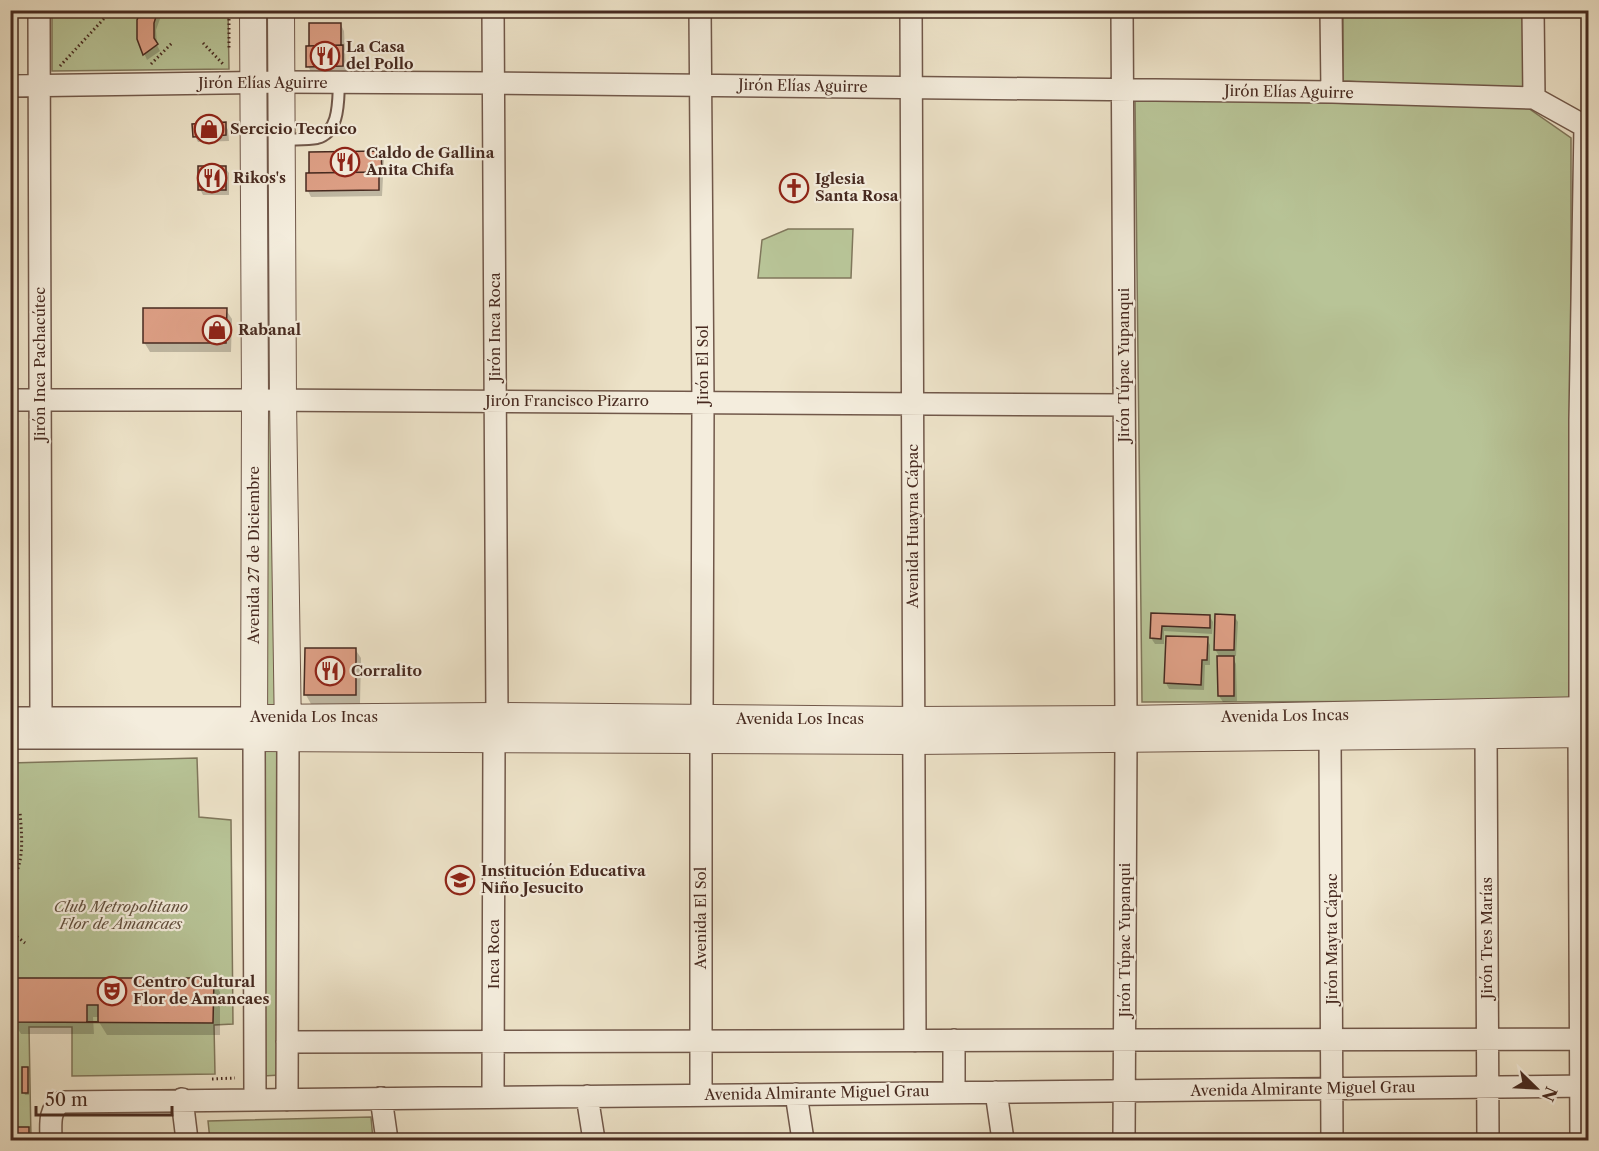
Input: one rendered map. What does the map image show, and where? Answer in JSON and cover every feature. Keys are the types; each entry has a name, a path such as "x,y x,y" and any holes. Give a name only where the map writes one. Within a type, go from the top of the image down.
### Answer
{"street":[{"name":"Jirón Inca Pachacútec","path":"39,10 41,718"},
{"name":"Avenida 27 de Diciembre","path":"253,10 255,1100"},
{"name":"Avenida 27 de Diciembre","path":"281,10 283,400 288,727 286,1100"},
{"name":"Jirón Inca Roca","path":"493,10 496,728"},
{"name":"Jirón El Sol","path":"700,10 703,402 702,730"},
{"name":"Avenida Huayna Cápac","path":"911,10 915,1041"},
{"name":"Jirón Túpac Yupanqui","path":"1122,10 1126,729 1124,1140"},
{"path":"1331,10 1332,92"},
{"path":"1533,10 1534,98"},
{"name":"Jirón Elías Aguirre","path":"10,86 282,82 1332,92 1534,98 1587,127"},
{"path":"1581,1140 1585,1086 1584,420 1587,127"},
{"name":"Jirón Francisco Pizarro","path":"10,400 1124,405"},
{"name":"Avenida Los Incas","path":"10,718 254,728"},
{"name":"Avenida Los Incas","path":"10,738 288,727 914,731 1584,722"},
{"name":"Avenida Los Incas","path":"1126,729 1330,737 1486,735 1584,722"},
{"name":"Inca Roca","path":"493,1097 496,728"},
{"name":"Avenida El Sol","path":"701,1095 702,730"},
{"name":"Jirón Tres Marías","path":"1486,735 1488,1140"},
{"name":"Jirón Mayta Cápac","path":"1330,737 1332,1140"},
{"path":"286,1042 1585,1039"},
{"path":"954,1041 954,1091"},
{"name":"Avenida Almirante Miguel Grau","path":"51,1140 51,1114 55,1106 62,1102 1585,1086"},
{"path":"996,1092 1003,1140"},
{"path":"796,1094 803,1140"},
{"path":"587,1096 594,1140"},
{"path":"381,1098 387,1140"},
{"path":"182,1099 188,1140"}],"lane":[{"path":"282,140 319,138 327,132 337,115 339,83"}],"path":[{"path":"39,86 112,10"},
{"path":"229,10 230,51"},
{"path":"151,65 173,42"},
{"path":"10,885 22,861 20,812"},
{"path":"10,931 25,943"},
{"path":"203,1079 238,1078"}],"green space":[{"path":"52,11 228,11 229,69 52,71"},
{"path":"1343,11 1524,11 1524,91 1343,81"},
{"path":"260,89 275,89 276,396 262,396"},
{"path":"1135,98 1528,108 1571,138 1571,701 1142,702"},
{"path":"788,229 853,229 851,278 758,278 762,240"},
{"path":"261,406 277,406 277,712 261,712"},
{"path":"262,747 281,747 280,1075 263,1076"},
{"name":"Club Metropolitano Flor de Amancaes","path":"197,758 199,817 231,820 233,1024 214,1025 215,1074 72,1076 72,1027 29,1027 31,1140 11,1140 10,763"},
{"path":"371,1117 373,1140 210,1140 208,1121"}],"building":[{"path":"141,10 158,10 154,23 154,38 158,44 143,55 137,39 137,20"},
{"path":"309,23 341,23 341,45 309,46"},
{"name":"La Casa del Pollo","path":"343,45 343,66 306,67 306,46"},
{"name":"Sercicio Tecnico","path":"226,122 226,135 193,137 192,124"},
{"name":"Caldo de Gallina Anita Chifa","path":"381,151 382,172 309,173 309,152"},
{"name":"Rikos's","path":"198,166 226,166 226,190 198,190"},
{"path":"379,172 379,190 306,191 306,173"},
{"path":"143,308 227,308 226,343 143,343"},
{"path":"1151,613 1210,615 1210,628 1162,626 1161,639 1150,638"},
{"path":"1215,614 1235,615 1234,650 1214,650"},
{"path":"1166,636 1208,637 1207,660 1202,660 1201,685 1164,683"},
{"name":"Corralito","path":"305,648 356,648 356,695 304,695"},
{"path":"1217,656 1234,656 1234,696 1218,696"},
{"name":"Centro Cultural Flor de Amancaes","path":"10,978 214,978 213,1023 10,1022 13,1022 13,1004 10,1004","holes":["87,1005 98,1005 98,1022 87,1022"]},
{"path":"22,1067 28,1067 28,1093 22,1093"},
{"path":"13,1127 29,1127 29,1140 13,1140"}],"place":[{"name":"La Casa del Pollo","path":"325,56"},
{"name":"Sercicio Tecnico","path":"209,129"},
{"name":"Caldo de Gallina Anita Chifa","path":"345,162"},
{"name":"Rikos's","path":"212,178"},
{"name":"Iglesia Santa Rosa","path":"794,188"},
{"name":"Rabanal","path":"217,330"},
{"name":"Corralito","path":"330,671"},
{"name":"Institución Educativa Niño Jesucito","path":"460,880"},
{"name":"Centro Cultural Flor de Amancaes","path":"112,991"}]}
